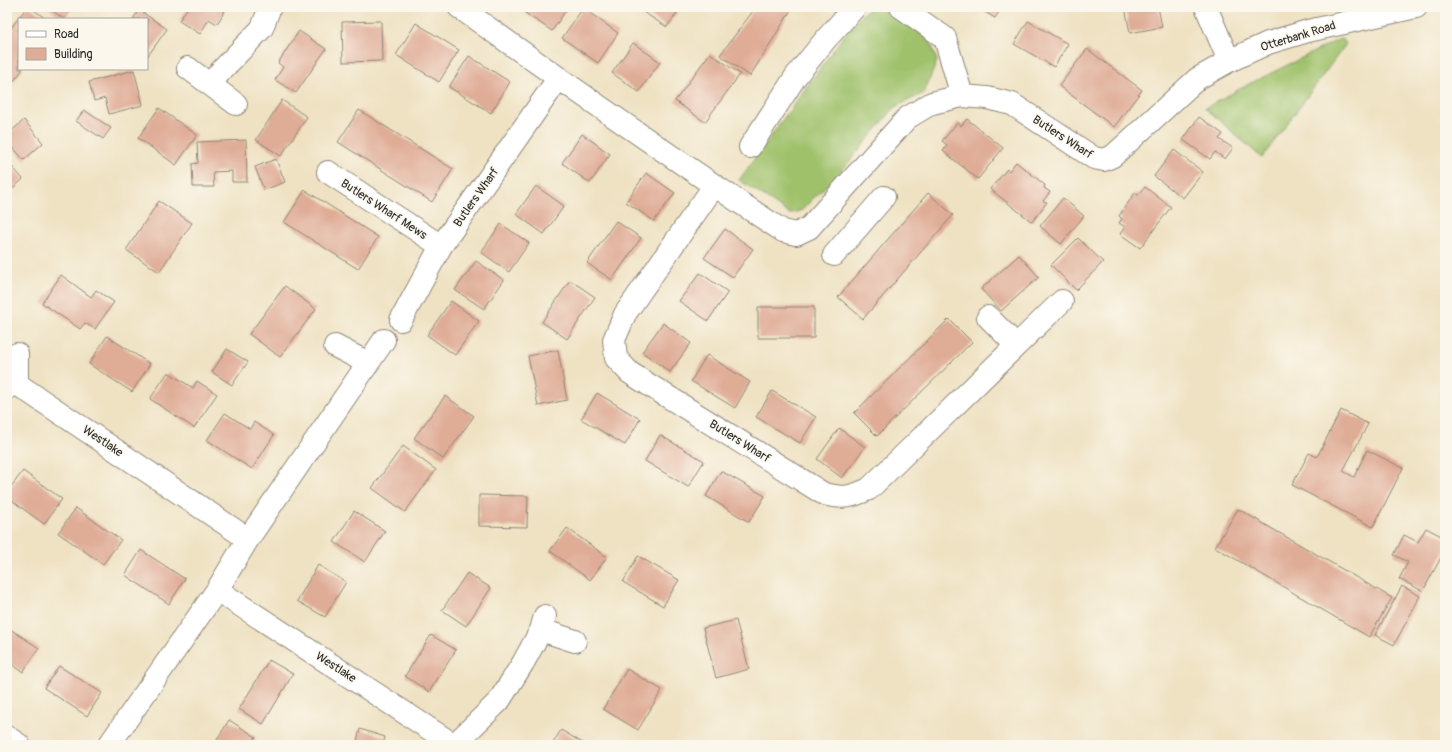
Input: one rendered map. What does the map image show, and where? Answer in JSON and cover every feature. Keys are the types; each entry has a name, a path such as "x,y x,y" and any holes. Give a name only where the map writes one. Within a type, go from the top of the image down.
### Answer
{"street":[{"path":"211,84 220,72 262,28 270,7"},
{"name":"Butlers Wharf","path":"460,7 558,79 714,186 783,231 796,234 809,228 907,118 932,103 962,96 987,98 1012,104 1094,158 1104,160 1113,156 1197,79 1229,61"},
{"path":"750,147 796,76 826,39 855,7"},
{"path":"901,7 945,38 962,96"},
{"path":"1206,7 1229,61"},
{"name":"Otterbank Road","path":"1229,61 1268,44 1308,31 1416,7"},
{"path":"188,68 236,104"},
{"name":"Butlers Wharf","path":"401,320 441,246 558,79"},
{"name":"Butlers Wharf Mews","path":"328,172 441,246"},
{"name":"Butlers Wharf","path":"714,186 626,314 614,340 616,358 630,373 824,494 838,497 853,496 869,489 1062,301"},
{"path":"834,255 884,197"},
{"path":"832,202 858,226"},
{"path":"988,317 1016,345"},
{"path":"109,745 218,590 248,539 384,340"},
{"path":"335,346 368,363"},
{"name":"Westlake","path":"17,354 12,386 248,539"},
{"name":"Westlake","path":"218,590 454,745 499,701 523,663 543,623 575,641"},
{"path":"7,737 19,745"}],"green space":[{"path":"875,7 889,7 930,40 937,61 924,93 895,107 843,169 802,210 790,214 739,180 840,41 863,13"},
{"path":"1342,38 1346,44 1262,158 1205,108 1245,86"}],"building":[{"path":"27,7 30,7 45,18 19,18"},
{"path":"47,7 73,7 65,18"},
{"path":"188,7 227,7 217,24 209,19 200,34 179,21"},
{"path":"529,7 568,7 552,31 525,13"},
{"path":"635,7 681,7 667,27"},
{"path":"756,7 793,7 750,76 720,55"},
{"path":"977,7 1002,7 995,18"},
{"path":"1125,7 1158,7 1162,27 1130,33"},
{"path":"583,8 618,33 598,63 562,38"},
{"path":"139,10 167,29 148,56 148,18 134,18"},
{"path":"18,19 18,70 22,70 13,82 7,78 7,33"},
{"path":"381,21 382,61 343,62 342,22"},
{"path":"1028,21 1068,44 1054,67 1014,44"},
{"path":"416,23 459,50 439,82 396,55"},
{"path":"299,31 326,49 296,93 275,80 283,67 278,63"},
{"path":"633,43 660,62 639,92 612,73"},
{"path":"1087,49 1142,90 1114,127 1059,86"},
{"path":"710,53 740,74 705,122 675,101"},
{"path":"469,56 510,82 491,113 449,87"},
{"path":"134,70 143,105 109,114 105,98 94,101 89,82"},
{"path":"282,100 307,117 281,156 256,140"},
{"path":"159,108 197,135 176,165 138,138"},
{"path":"84,110 111,128 103,139 76,121"},
{"path":"359,110 453,169 432,202 338,142"},
{"path":"1199,117 1223,134 1219,139 1233,148 1225,159 1215,152 1210,159 1183,140"},
{"path":"967,119 1003,148 978,179 943,151 947,145 942,141 958,122 961,126"},
{"path":"24,120 43,143 24,160 7,141 7,135"},
{"path":"582,134 610,154 590,183 562,163"},
{"path":"246,140 247,182 232,182 232,171 213,172 214,187 193,187 192,164 198,163 197,142"},
{"path":"1174,150 1203,172 1183,198 1154,176"},
{"path":"276,159 285,182 264,190 255,167"},
{"path":"7,161 23,179 7,194"},
{"path":"1016,162 1045,185 1044,188 1050,192 1043,201 1047,202 1032,222 990,189 1007,169 1009,171"},
{"path":"646,173 675,193 654,221 626,202"},
{"path":"536,186 564,206 544,234 516,214"},
{"path":"1145,187 1171,207 1140,248 1120,234 1125,227 1119,223 1122,219 1119,216 1135,193 1138,195"},
{"path":"305,190 378,237 358,269 284,222"},
{"path":"928,193 953,215 863,319 838,297"},
{"path":"1063,198 1084,216 1061,244 1040,226"},
{"path":"159,201 192,223 159,272 126,250"},
{"path":"616,221 641,238 612,280 587,263"},
{"path":"501,224 529,243 509,272 481,252"},
{"path":"725,229 753,249 733,277 704,258"},
{"path":"1078,238 1103,262 1076,290 1051,265"},
{"path":"1019,255 1039,277 1001,311 981,289"},
{"path":"476,261 504,280 484,309 455,290"},
{"path":"700,273 728,292 708,321 679,301"},
{"path":"61,275 91,297 96,290 114,302 95,329 85,323 80,329 42,303"},
{"path":"570,280 595,297 567,339 542,322"},
{"path":"285,286 316,309 280,357 249,334"},
{"path":"451,301 479,321 455,355 427,335"},
{"path":"758,307 814,307 814,338 758,338"},
{"path":"949,319 972,342 877,436 854,413"},
{"path":"663,323 691,343 670,372 642,352"},
{"path":"107,336 150,364 132,392 89,364"},
{"path":"227,349 248,362 232,385 212,372"},
{"path":"558,350 567,400 538,406 528,356"},
{"path":"707,355 750,382 735,408 691,381"},
{"path":"168,372 193,388 197,381 217,394 194,428 150,399"},
{"path":"772,391 816,417 800,443 756,417"},
{"path":"597,393 640,419 625,445 581,419"},
{"path":"445,396 474,416 443,459 414,438"},
{"path":"1341,410 1368,424 1343,471 1354,477 1367,450 1403,468 1373,527 1292,485 1309,453 1317,457"},
{"path":"225,413 250,429 254,422 274,435 252,469 207,440"},
{"path":"839,428 865,447 842,478 817,459"},
{"path":"660,435 704,461 688,487 645,461"},
{"path":"403,446 436,470 405,512 372,488"},
{"path":"23,471 62,499 44,524 7,497 7,492"},
{"path":"721,471 765,496 749,522 706,496"},
{"path":"479,495 528,496 527,527 479,526"},
{"path":"76,508 121,540 103,564 58,533"},
{"path":"1238,509 1392,598 1369,637 1215,547"},
{"path":"354,511 385,531 365,562 334,542"},
{"path":"567,528 607,557 590,580 550,551"},
{"path":"1426,528 1445,538 1445,550 1423,591 1399,579 1408,562 1394,555 1404,535 1418,542"},
{"path":"141,550 185,579 169,604 125,575"},
{"path":"638,556 679,580 663,606 623,582"},
{"path":"318,565 346,582 325,617 297,601"},
{"path":"467,573 491,588 466,626 442,610"},
{"path":"1402,586 1420,596 1394,645 1375,635"},
{"path":"736,620 749,669 716,678 703,628"},
{"path":"7,627 39,648 23,672 7,661"},
{"path":"431,635 456,650 429,692 405,676"},
{"path":"269,660 293,674 263,724 239,709"},
{"path":"59,666 102,693 87,716 44,688"},
{"path":"627,669 662,690 638,730 603,709"},
{"path":"229,720 256,737 250,745 214,745"},
{"path":"360,729 385,737 383,745 356,745"},
{"path":"561,730 586,745 552,745"}]}
